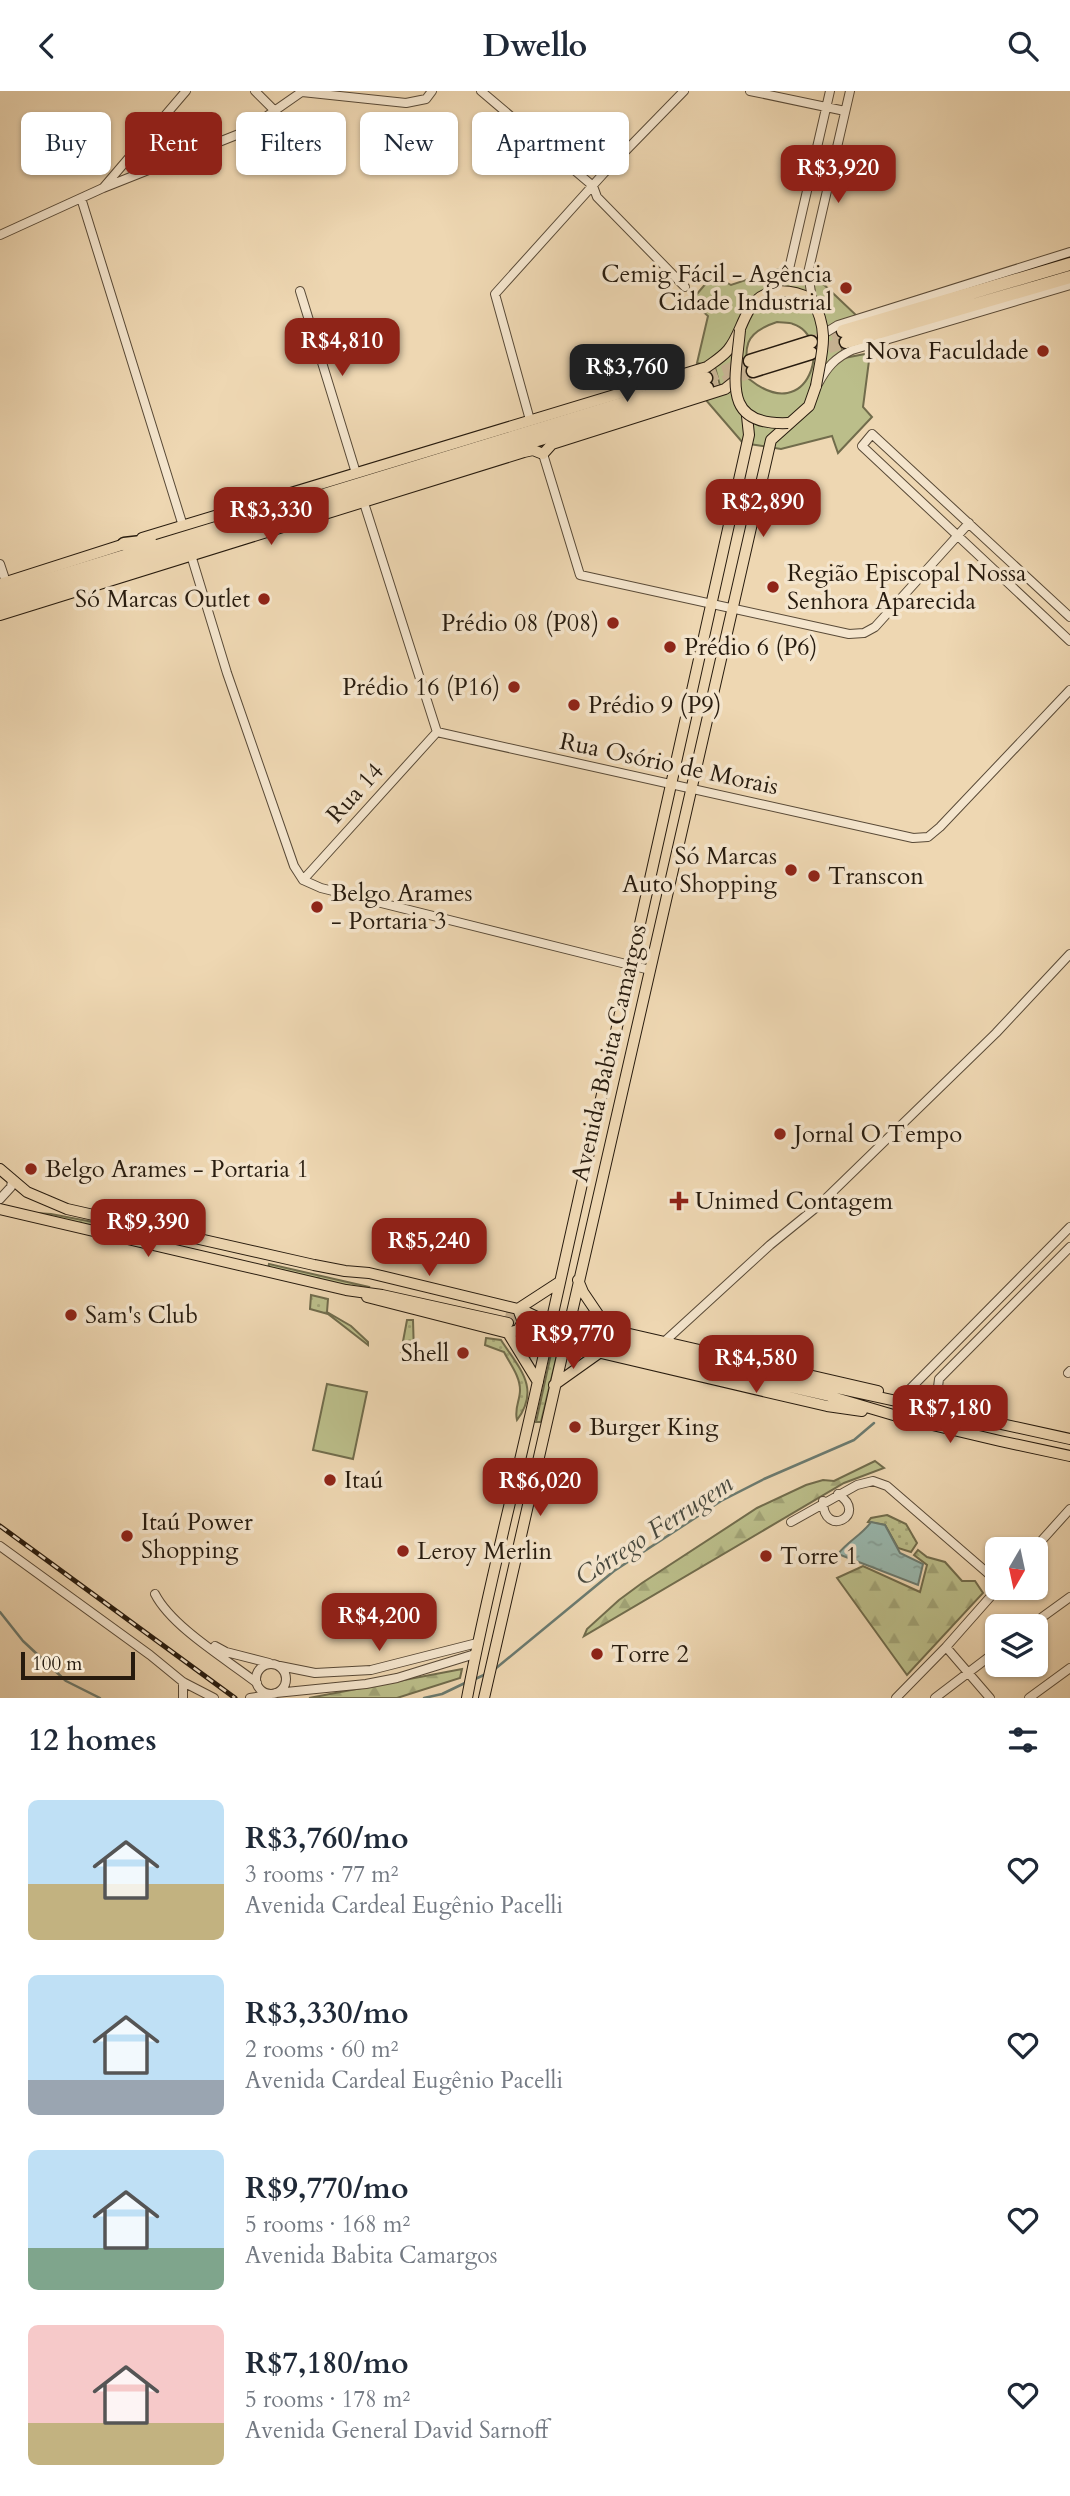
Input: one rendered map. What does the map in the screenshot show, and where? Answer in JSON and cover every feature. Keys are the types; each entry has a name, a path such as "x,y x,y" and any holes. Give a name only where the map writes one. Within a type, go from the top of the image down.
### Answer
{"highway":[{"path":"1070,264 845,337 1070,277"},
{"path":"751,366 811,347"},
{"path":"0,605 69,578 215,528 707,383 143,560 69,578 2,587"},
{"path":"124,544 131,545 215,528"},
{"path":"143,560 191,555"}],"main road":[{"path":"2,587 124,544 707,367 728,349 750,308 760,297 771,291 798,292 812,299 821,316 825,333 816,386 809,406 800,416 788,423 767,424 747,416 738,401 735,381 740,330"},
{"path":"0,615 524,452 533,450 543,454 552,444 725,389 735,381"},
{"name":"Avenida Babita Camargos","path":"467,1698 558,1283 713,604 749,435 747,416"},
{"name":"Avenida Babita Camargos","path":"484,1698 771,440 788,423"},
{"path":"0,1170 27,1192 67,1209 345,1271 508,1323 518,1330 523,1322 518,1309"},
{"path":"0,1209 346,1290 377,1301 508,1323"},
{"path":"345,1271 369,1273 518,1309 538,1316 564,1344 827,1406 907,1419"},
{"path":"578,1279 611,1338 907,1419 1068,1456"},
{"path":"518,1309 558,1283"},
{"path":"552,1313 564,1344"},
{"path":"508,1323 538,1382"},
{"path":"599,1353 595,1345 597,1336 664,1342 902,1397 929,1407"},
{"path":"611,1338 1070,1439"},
{"path":"554,1385 599,1353"},
{"path":"515,1478 527,1477 532,1484"},
{"path":"476,1649 495,1646"}],"street":[{"path":"103,188 186,91"},
{"path":"255,91 275,111"},
{"path":"0,235 103,188 244,132 302,92 406,103 426,99 432,91"},
{"path":"481,91 593,186 597,197 685,287"},
{"path":"530,421 495,294 684,91"},
{"path":"750,91 845,111"},
{"path":"771,291 789,268 830,91"},
{"path":"812,299 808,272 850,91"},
{"path":"80,198 183,526"},
{"path":"825,333 833,327 1070,252"},
{"path":"816,386 827,367 839,356 852,350 1070,285"},
{"path":"300,291 356,473"},
{"path":"1070,617 872,434 862,446 1070,641"},
{"path":"543,454 580,575 849,634 864,633 875,627 968,523"},
{"path":"364,503 437,732"},
{"path":"191,555 227,673 294,866 303,880 321,888 650,970"},
{"path":"0,564 2,587"},
{"name":"Rua Osório de Morais","path":"437,732 913,838 928,837 940,828 1070,690"},
{"name":"Rua 14","path":"303,880 437,732"},
{"path":"664,1342 770,1245 818,1206 996,1033 1070,954"},
{"path":"0,1199 11,1187 12,1181"},
{"path":"902,1397 1070,1227"},
{"path":"950,1411 937,1395 939,1379 1070,1247"},
{"path":"791,1522 823,1501 857,1485 873,1481 887,1486 985,1573"},
{"path":"823,1501 824,1513 828,1518 835,1522 842,1521 848,1515 850,1507 846,1499 838,1494"},
{"path":"1045,1537 1070,1509"},
{"path":"0,1546 183,1682 214,1698"},
{"path":"155,1594 176,1623 264,1692 274,1694 283,1689 285,1673 280,1666"},
{"path":"1047,1614 1070,1597"},
{"path":"896,1698 946,1647 985,1600"},
{"path":"202,1641 226,1652 315,1673 371,1669 476,1649"},
{"path":"946,1647 990,1698"},
{"path":"249,1698 397,1678 476,1649"},
{"path":"935,1698 985,1659"},
{"path":"249,1698 257,1685 259,1670 270,1664"},
{"path":"1029,1698 1070,1668"},
{"path":"183,1682 183,1698"}],"green space":[{"path":"782,268 819,280 857,316 836,329 844,358 870,353 863,407 872,417 838,453 832,436 781,449 743,443 705,399 722,393 715,367 697,363 708,316 691,301 713,275 731,285","holes":["777,322 791,323 805,332 812,345 813,360 809,375 801,387 787,393 770,391 749,379 747,368 748,343 752,336"]},
{"path":"35,1213 109,1225 108,1232"},
{"path":"269,1264 369,1287 361,1289 268,1269"},
{"path":"311,1295 328,1299 327,1312 351,1326 368,1345 328,1314 310,1309"},
{"path":"407,1320 413,1320 414,1354 401,1352"},
{"path":"530,1322 535,1340 529,1358 517,1339 527,1333"},
{"path":"486,1338 501,1340 525,1379 527,1398 517,1420 520,1385 517,1375 504,1352 485,1345"},
{"path":"551,1354 557,1355 541,1422 536,1422"},
{"path":"327,1384 367,1392 353,1459 313,1450"},
{"path":"875,1461 884,1468 844,1483 584,1636 587,1629 619,1600 757,1508 806,1485 823,1480 834,1481"},
{"path":"887,1515 906,1524 917,1543 911,1552 898,1548 885,1525 868,1522 871,1518"},
{"path":"918,1550 927,1557 945,1562 962,1581 975,1581 983,1593 907,1675 837,1578 863,1566 920,1592 927,1565 914,1555"},
{"path":"462,1669 460,1678 397,1698 309,1698"}],"water":[{"path":"871,1522 885,1525 900,1553 923,1564 918,1585 838,1554"}],"waterway":[{"name":"Córrego Ferrugem","path":"495,1669 614,1571 721,1501 854,1440 874,1423"},
{"path":"0,1612 23,1641 66,1681 100,1698"},
{"name":"Córrego Ferrugem","path":"473,1680 486,1674"},
{"name":"Córrego Ferrugem","path":"424,1698 442,1694 467,1682"}],"tunnel":[{"path":"814,341 843,331"},
{"path":"811,353 846,342"},
{"path":"706,378 750,361"},
{"path":"707,388 753,371"},
{"path":"506,1313 613,1339"},
{"path":"508,1323 612,1346"}],"railway":[{"path":"0,1526 235,1698"}],"place":[{"name":"Cemig Fácil - Agência Cidade Industrial","path":"846,288"},
{"name":"Nova Faculdade","path":"1043,351"},
{"name":"Região Episcopal Nossa Senhora Aparecida","path":"773,587"},
{"name":"Só Marcas Outlet","path":"264,599"},
{"name":"Prédio 08 (P08)","path":"613,623"},
{"name":"Prédio 6 (P6)","path":"670,647"},
{"name":"Prédio 16 (P16)","path":"514,687"},
{"name":"Prédio 9 (P9)","path":"574,705"},
{"name":"Só Marcas Auto Shopping","path":"791,870"},
{"name":"Transcon","path":"814,876"},
{"name":"Belgo Arames - Portaria 3","path":"317,907"},
{"name":"Jornal O Tempo","path":"780,1134"},
{"name":"Belgo Arames - Portaria 1","path":"31,1169"},
{"name":"Unimed Contagem","path":"679,1201"},
{"name":"Sam's Club","path":"71,1315"},
{"name":"Shell","path":"463,1353"},
{"name":"Burger King","path":"575,1427"},
{"name":"Itaú","path":"330,1480"},
{"name":"Itaú Power Shopping","path":"127,1536"},
{"name":"Leroy Merlin","path":"403,1551"},
{"name":"Torre 1","path":"766,1556"},
{"name":"Torre 2","path":"597,1654"}]}
